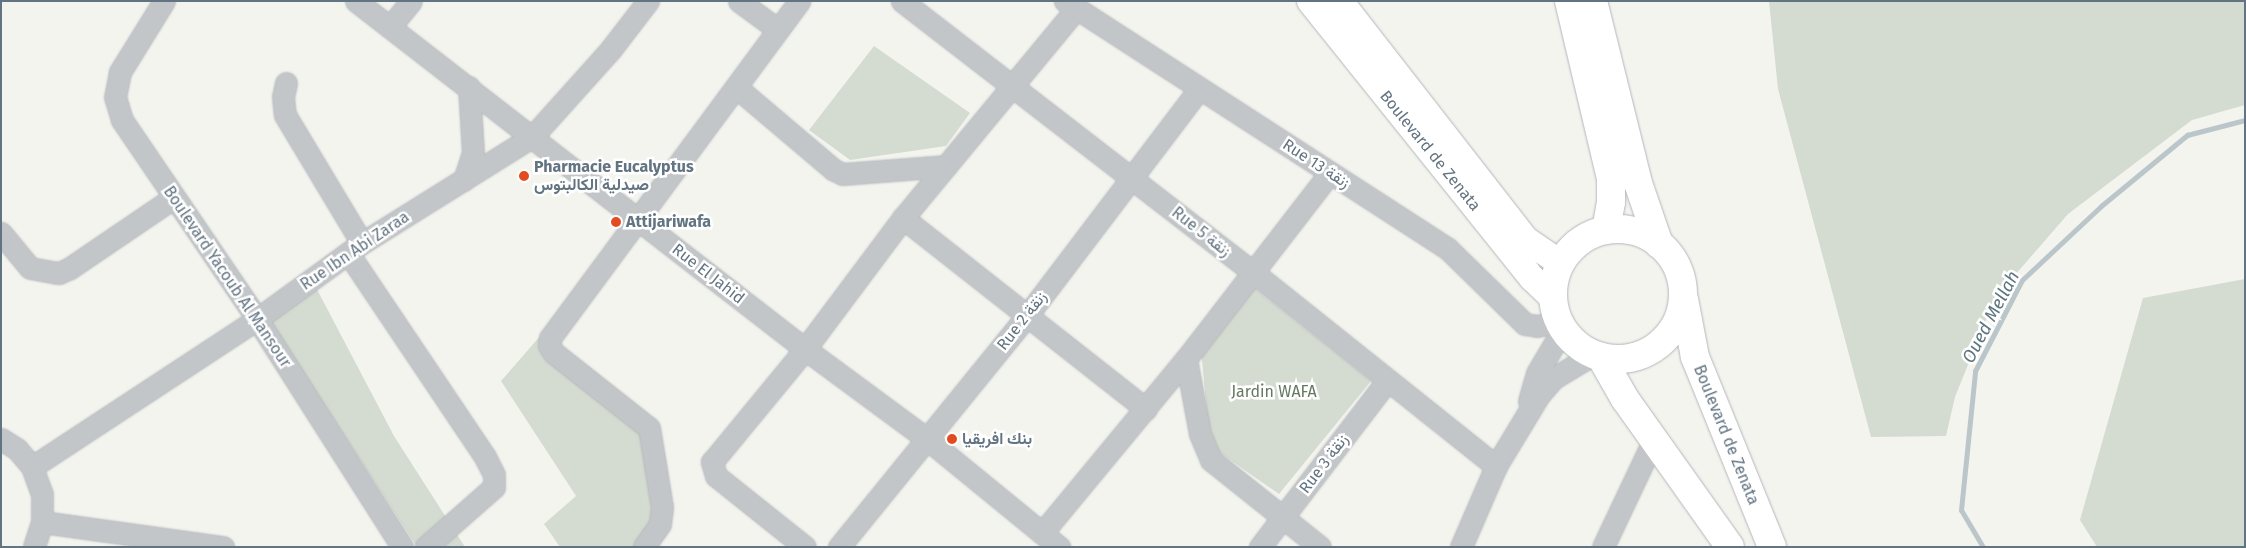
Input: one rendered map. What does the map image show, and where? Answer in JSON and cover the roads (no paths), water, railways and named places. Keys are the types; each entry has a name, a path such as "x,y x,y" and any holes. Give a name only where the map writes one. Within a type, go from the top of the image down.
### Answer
{"highway":[{"path":"1569,1 1611,178 1611,202 1606,230"},
{"path":"1593,1 1636,177 1659,244"},
{"path":"1606,230 1624,230 1643,234 1659,244 1676,265 1683,291 1680,311 1672,330 1658,344 1641,355 1621,359 1597,356 1582,348 1558,316 1554,280 1560,263 1572,248 1588,236 1606,230"},
{"name":"Boulevard de Zenata","path":"1683,291 1695,357 1772,547"},
{"path":"1597,356 1730,547"}],"main road":[{"name":"Boulevard de Zenata","path":"1310,1 1533,278 1558,316"},
{"name":"Boulevard de Zenata","path":"1340,1 1525,239 1560,263"}],"street":[{"name":"Boulevard Yacoub Al Mansour","path":"164,1 120,72 115,97 122,120 257,320 402,547"},
{"name":"Rue El Jahid","path":"356,1 533,136 805,349 928,440 1059,547"},
{"path":"390,27 411,1"},
{"name":"Rue Ibn Abi Zaraa","path":"32,467 257,320 355,248 533,136 611,50 648,1"},
{"path":"739,1 777,29"},
{"path":"644,547 660,524 662,507 649,428 554,353 550,345 550,338 799,1"},
{"name":"Rue 5 زنقة","path":"902,1 1254,273 1387,381 1496,466"},
{"path":"806,547 716,476 711,468 712,462 805,349 903,218 1012,86 1071,5"},
{"name":"Rue 13 زنقة","path":"1071,5 1447,248 1525,324 1537,326 1558,316"},
{"path":"286,83 283,97 285,115 355,248 485,457 494,475 494,488 426,547"},
{"path":"464,180 474,153 469,87"},
{"path":"736,87 834,170 843,174 946,166"},
{"name":"Rue 2 زنقة","path":"839,547 928,440 1026,317 1199,89"},
{"path":"1042,533 1186,359 1330,172"},
{"path":"1,233 30,268 58,273 70,268 173,198"},
{"path":"903,218 1026,317 1146,409"},
{"path":"1525,415 1537,373 1558,316"},
{"path":"1461,547 1496,466 1525,415 1554,378 1597,356"},
{"path":"1186,359 1200,434 1211,460 1320,547"},
{"name":"Rue 3 زنقة","path":"1260,547 1387,381"},
{"path":"1,439 17,449 32,467 42,494 42,522 34,547"},
{"path":"1603,547 1654,439"},
{"path":"42,522 223,547"}],"waterway":[{"name":"Oued Mellah","path":"1983,547 1961,510 1975,371 2022,280 2101,206 2187,135 2245,120"}],"place":[{"name":"Pharmacie Eucalyptus صيدلية الكالبتوس","path":"524,176"},
{"name":"Attijariwafa","path":"616,222"},
{"name":"بنك افريقيا","path":"952,439"}],"park label":[{"name":"Jardin WAFA","path":"1274,392"}]}
